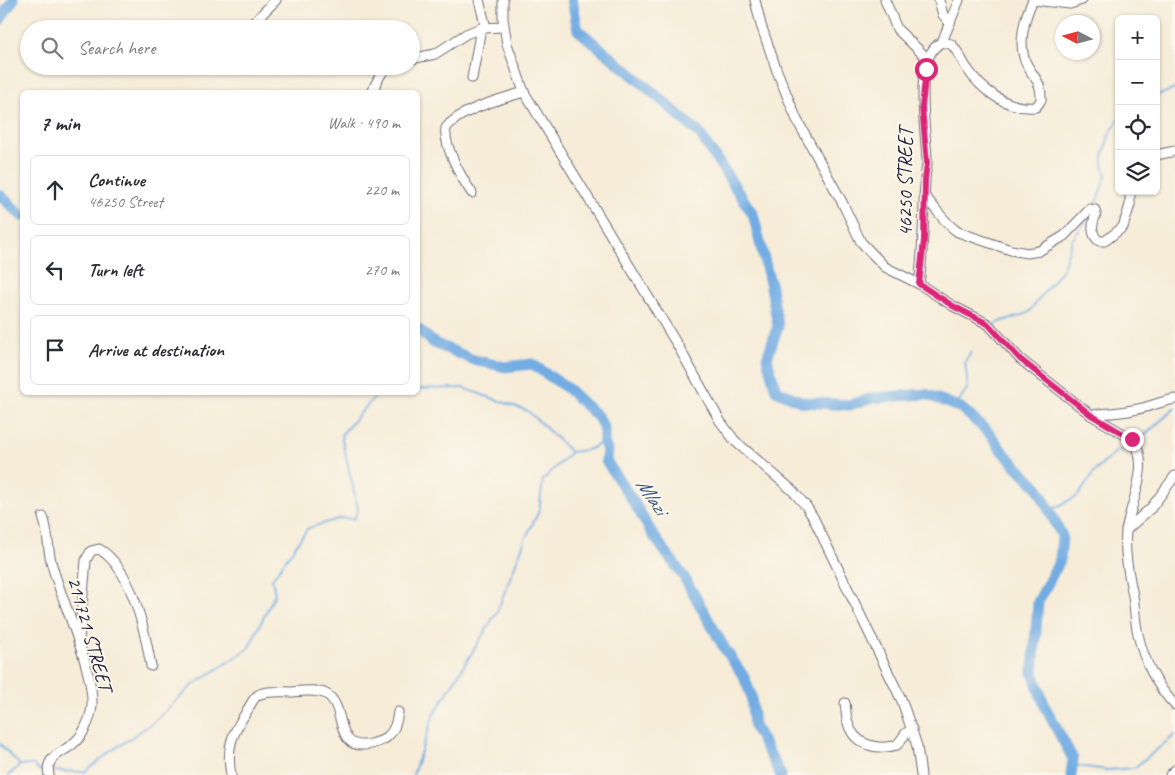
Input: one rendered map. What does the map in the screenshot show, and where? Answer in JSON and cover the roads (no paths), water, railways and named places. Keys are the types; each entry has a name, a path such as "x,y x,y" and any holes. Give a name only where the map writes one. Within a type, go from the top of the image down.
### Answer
{"street":[{"path":"256,20 276,0"},
{"path":"472,78 486,28 479,0"},
{"path":"498,0 511,58 524,92 678,346 720,421 735,440 800,498 813,516 902,701 912,729 922,775"},
{"path":"503,0 504,23"},
{"path":"755,0 774,62 797,120 842,202 861,242 885,267 919,284 953,306 988,324 1020,359 1091,415 1132,439 1137,445 1140,466 1138,485 1126,530 1127,570 1142,650 1160,687 1175,705"},
{"path":"885,0 896,29 928,59 935,48 942,42 959,0"},
{"path":"939,0 943,15 950,23"},
{"path":"942,42 951,44 955,48 966,67 992,95 1021,107 1036,107 1040,104 1042,90 1028,65 1023,45 1026,18 1033,0 1070,4 1082,0"},
{"path":"420,57 435,54 466,34 504,23"},
{"name":"46250 STREET","path":"919,284 924,240 924,196 927,163 922,107 928,59"},
{"path":"373,90 379,75"},
{"path":"472,193 450,150 446,138 446,128 454,120 474,110 524,92"},
{"path":"1160,154 1175,151"},
{"path":"924,196 942,219 958,232 1011,250 1027,253 1039,251 1064,236 1090,209 1095,210 1096,214 1092,230 1094,237 1099,241 1105,241 1123,227 1130,205 1130,195"},
{"path":"1091,415 1131,411 1175,399"},
{"path":"1126,530 1151,508 1175,476"},
{"name":"211721 STREET","path":"43,517 48,531 52,566 79,644 92,695 92,711 84,731 76,742 50,760 48,767 49,775"},
{"path":"79,644 86,560 91,551 99,549 113,561 123,576 139,610 151,666"},
{"path":"231,775 228,760 230,743 234,732 253,700 260,694 302,691 322,692 328,695 334,704 346,736 352,743 358,745 365,745 385,739 393,732 398,712"},
{"path":"845,703 846,718 851,731 860,742 882,747 897,745 906,733 912,729"},
{"path":"1170,775 1175,770"}],"waterway":[{"name":"Mlazi","path":"0,20 13,0"},
{"path":"572,0 578,30 699,133 753,214 771,287 778,326 767,358 776,390 802,402 849,405 873,398 926,394 961,408 990,434 1002,451 1038,488 1062,536 1060,560 1038,602 1033,673 1045,707 1073,759 1071,775"},
{"path":"1160,95 1175,89"},
{"path":"1095,206 1106,176 1103,157 1109,135 1115,125"},
{"name":"Mlazi","path":"0,195 20,214"},
{"path":"994,325 1029,312 1063,268 1072,240 1092,213"},
{"name":"Mlazi","path":"420,331 434,343 474,360 505,367 532,364 567,388 598,417 604,428 604,442 607,450 606,461 653,535 684,577 725,649 744,677 751,695 754,726 781,775"},
{"path":"956,406 968,387 965,362 971,352"},
{"path":"420,389 463,388 528,411 570,451"},
{"path":"52,771 85,772 155,721 193,685 248,649 275,594 272,579 308,528 342,518 354,519 358,509 341,435 376,395"},
{"path":"1138,441 1175,408"},
{"path":"413,775 433,716 497,612 526,537 539,511 543,480 571,452 587,450 604,442"},
{"path":"1049,511 1078,496 1095,471 1117,451 1130,448"},
{"path":"1072,765 1107,770 1134,768 1175,735"},
{"path":"0,744 20,765 34,765 42,771"},
{"path":"9,775 20,765"}]}
